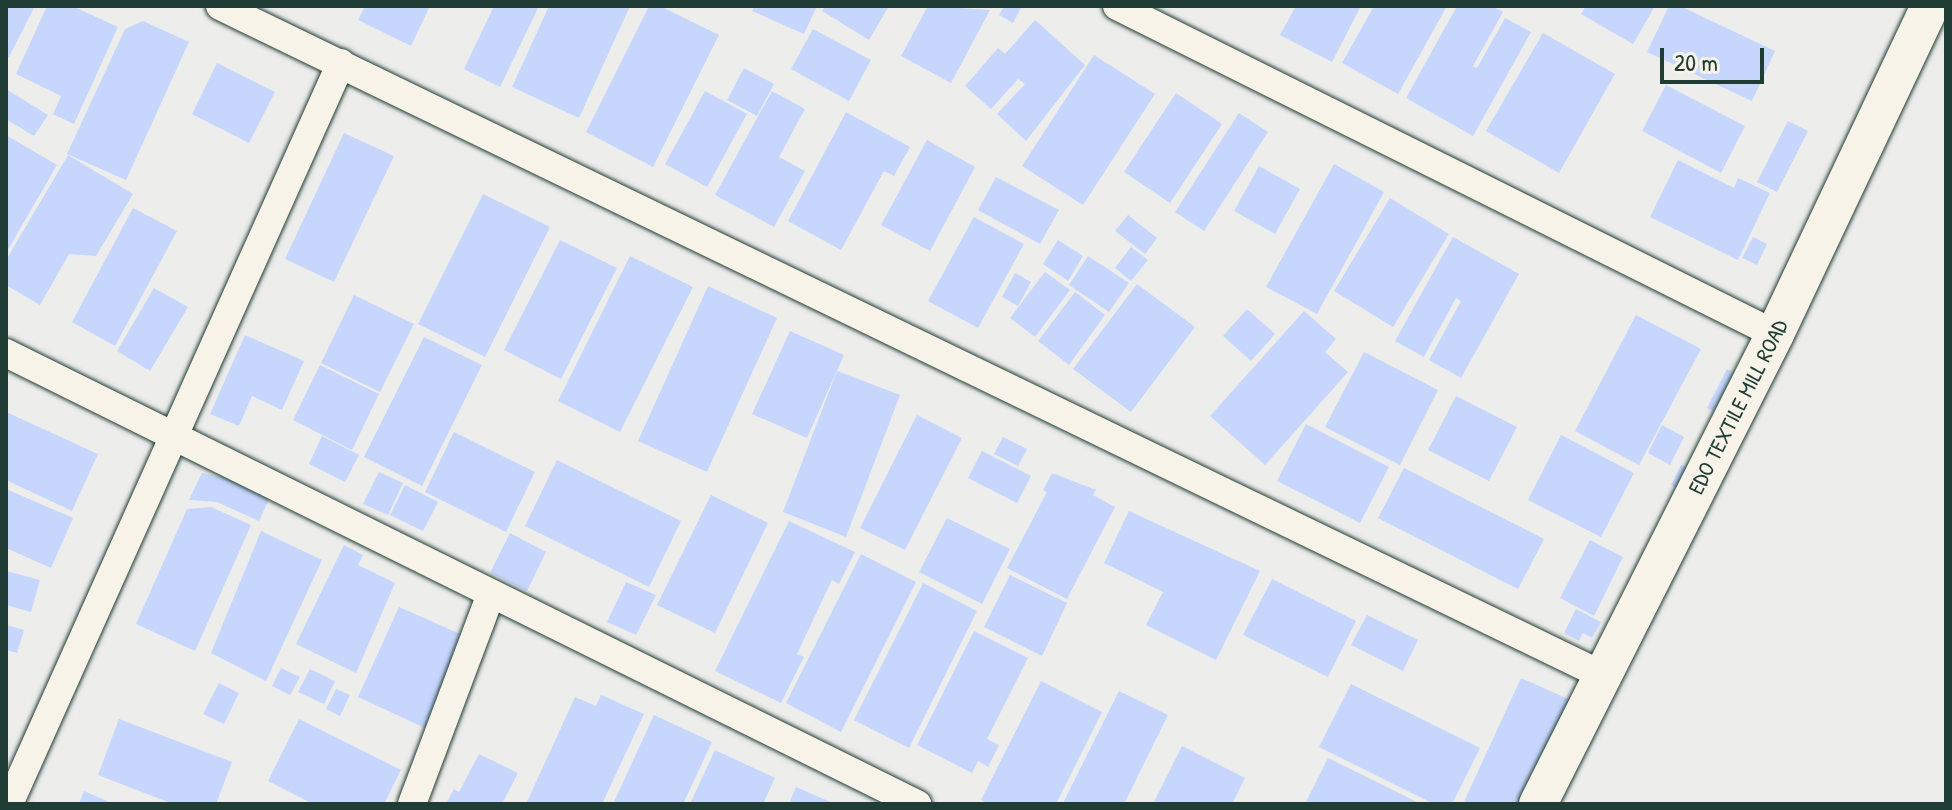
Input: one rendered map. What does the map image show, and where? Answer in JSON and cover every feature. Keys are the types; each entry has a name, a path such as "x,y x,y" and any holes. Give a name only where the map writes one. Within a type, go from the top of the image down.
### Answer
{"street":[{"path":"220,6 1602,675"},
{"path":"1117,6 1775,334"},
{"name":"EDO TEXTILE MILL ROAD","path":"1538,804 1775,334 1930,6"},
{"path":"9,804 341,63"},
{"path":"6,353 172,438 328,509 490,596 917,804"},
{"path":"412,804 490,596"}],"building":[{"path":"6,6 35,6 9,57 6,55"},
{"path":"47,6 72,6 118,27 74,124 53,114 61,96 16,74"},
{"path":"365,6 430,6 411,46 358,20"},
{"path":"494,6 539,6 500,87 464,69"},
{"path":"549,6 630,6 579,118 512,87"},
{"path":"649,6 660,6 719,35 653,167 586,132"},
{"path":"755,6 817,6 804,34 752,11"},
{"path":"825,6 889,6 869,40 822,11"},
{"path":"928,6 990,10 951,83 901,56"},
{"path":"1004,6 1022,6 1013,23 999,15"},
{"path":"1296,6 1361,6 1332,62 1280,35"},
{"path":"1374,6 1447,6 1398,94 1342,63"},
{"path":"1457,6 1492,6 1503,12 1473,66 1477,68 1505,18 1531,32 1473,136 1406,98"},
{"path":"1586,6 1655,6 1633,44 1581,14"},
{"path":"1669,6 1680,6 1775,51 1752,101 1647,52"},
{"path":"1035,20 1085,65 1026,141 997,114 1025,84 1018,79 991,109 965,86 998,48 1005,54"},
{"path":"143,21 189,42 126,180 67,154 125,29"},
{"path":"813,29 871,60 849,101 791,69"},
{"path":"1543,33 1615,74 1559,173 1486,131"},
{"path":"1094,55 1155,94 1083,205 1022,166"},
{"path":"217,63 275,92 249,143 192,114"},
{"path":"744,68 774,84 757,116 727,100"},
{"path":"1666,85 1745,126 1721,173 1642,131"},
{"path":"6,89 48,115 34,136 6,119"},
{"path":"705,91 747,114 707,187 665,164"},
{"path":"772,91 805,109 779,157 805,171 774,227 715,195"},
{"path":"1176,93 1222,124 1170,203 1124,172"},
{"path":"846,112 910,147 894,176 884,171 841,250 788,221"},
{"path":"1239,113 1268,132 1204,231 1175,212"},
{"path":"1788,121 1808,131 1777,192 1757,182"},
{"path":"344,133 394,156 334,282 285,259"},
{"path":"6,135 57,165 6,253"},
{"path":"927,140 975,167 930,251 881,225"},
{"path":"68,155 133,194 96,256 69,254 40,305 6,285 6,260"},
{"path":"1678,160 1734,188 1738,178 1770,193 1738,260 1650,217"},
{"path":"1334,164 1384,192 1317,314 1266,287"},
{"path":"1259,166 1300,189 1275,234 1234,211"},
{"path":"996,177 1059,210 1040,244 978,210"},
{"path":"483,194 550,227 485,357 418,324"},
{"path":"1390,198 1449,234 1393,327 1334,291"},
{"path":"133,208 177,231 115,346 72,322"},
{"path":"1128,215 1157,238 1145,254 1115,231"},
{"path":"974,217 1024,244 978,328 928,301"},
{"path":"1453,237 1519,274 1461,378 1429,360 1461,301 1456,298 1424,357 1395,341"},
{"path":"1753,237 1767,244 1757,265 1742,258"},
{"path":"560,240 617,268 561,379 504,350"},
{"path":"1058,240 1083,256 1068,281 1043,264"},
{"path":"1131,247 1148,260 1131,281 1115,268"},
{"path":"630,256 693,287 620,432 558,401"},
{"path":"1088,256 1129,283 1109,312 1069,285"},
{"path":"1045,272 1070,290 1035,337 1010,318"},
{"path":"1015,273 1031,282 1018,306 1002,297"},
{"path":"1137,284 1195,327 1131,412 1073,369"},
{"path":"708,286 777,318 707,472 638,441"},
{"path":"154,288 188,307 150,371 117,351"},
{"path":"1075,292 1105,315 1069,365 1038,341"},
{"path":"354,295 414,324 380,392 321,363"},
{"path":"1247,309 1275,334 1251,361 1223,336"},
{"path":"1304,311 1336,339 1325,352 1348,372 1265,465 1210,416"},
{"path":"1636,315 1701,349 1639,465 1575,431"},
{"path":"790,331 844,355 807,438 752,414"},
{"path":"245,335 304,361 282,410 252,396 239,426 210,414"},
{"path":"424,337 482,365 422,486 364,457"},
{"path":"1364,352 1438,390 1400,465 1325,427"},
{"path":"320,365 379,394 352,450 293,420"},
{"path":"1727,369 1749,379 1730,419 1707,408"},
{"path":"837,371 900,395 846,537 783,512"},
{"path":"1456,396 1517,427 1489,481 1428,450"},
{"path":"6,412 98,454 72,511 6,480"},
{"path":"917,415 962,438 905,550 860,528"},
{"path":"1306,424 1389,467 1360,523 1277,481"},
{"path":"1662,425 1684,437 1670,465 1648,453"},
{"path":"454,432 535,472 506,532 425,492"},
{"path":"1561,435 1634,473 1601,537 1528,500"},
{"path":"322,436 359,455 345,482 309,464"},
{"path":"1003,437 1027,449 1018,466 994,454"},
{"path":"982,451 1031,476 1017,503 968,478"},
{"path":"557,460 681,521 649,587 525,526"},
{"path":"1681,465 1695,473 1684,492 1671,485"},
{"path":"1404,468 1544,539 1518,589 1378,518"},
{"path":"379,472 403,483 388,515 363,504"},
{"path":"202,473 237,480 271,495 259,521 217,502 189,500"},
{"path":"1052,473 1096,490 1093,495 1115,507 1067,599 1007,568 1047,492 1043,490"},
{"path":"405,485 438,502 423,531 390,515"},
{"path":"6,489 73,518 51,568 6,548"},
{"path":"711,495 768,523 715,633 657,605"},
{"path":"211,507 251,525 195,651 136,624 187,509"},
{"path":"1129,511 1260,571 1216,660 1146,625 1163,592 1104,563"},
{"path":"947,518 1010,549 982,604 919,572"},
{"path":"789,521 855,552 839,584 832,580 797,654 804,657 781,703 715,671"},
{"path":"261,531 322,560 266,681 211,653"},
{"path":"510,533 546,552 527,591 490,573"},
{"path":"1590,540 1623,557 1594,616 1560,598"},
{"path":"344,545 363,555 358,565 395,583 356,673 296,644"},
{"path":"861,554 916,582 841,732 786,703"},
{"path":"6,571 40,580 31,612 6,605"},
{"path":"1010,575 1067,603 1042,656 984,627"},
{"path":"1272,579 1356,621 1328,677 1243,635"},
{"path":"626,582 656,595 636,635 607,622"},
{"path":"923,583 977,611 909,748 854,720"},
{"path":"399,607 467,637 425,728 358,697"},
{"path":"1576,609 1601,622 1592,638 1583,633 1579,641 1564,633"},
{"path":"1367,615 1418,640 1403,671 1351,645"},
{"path":"6,625 24,630 17,653 6,650"},
{"path":"974,631 1028,658 987,739 999,745 988,767 978,761 972,773 917,745"},
{"path":"281,668 300,677 290,695 272,686"},
{"path":"310,669 335,681 324,704 298,692"},
{"path":"1521,678 1575,702 1528,804 1463,804"},
{"path":"1041,681 1102,712 1056,804 988,804 981,800"},
{"path":"219,683 239,693 224,724 203,714"},
{"path":"1351,684 1480,748 1452,804 1434,804 1319,747"},
{"path":"336,689 350,695 340,716 326,709"},
{"path":"1119,691 1168,715 1124,804 1063,803"},
{"path":"601,695 644,714 602,804 526,804 575,697 596,706"},
{"path":"654,715 712,742 683,804 613,804"},
{"path":"119,719 232,762 216,804 173,804 98,775"},
{"path":"299,719 401,770 384,804 313,804 268,781"},
{"path":"1182,746 1245,778 1232,804 1153,804"},
{"path":"715,750 775,778 763,804 690,804"},
{"path":"479,754 518,773 502,804 446,804 454,789 459,792"},
{"path":"1328,758 1421,804 1305,804"},
{"path":"796,787 835,804 789,804"},
{"path":"84,791 114,804 79,804"}]}
